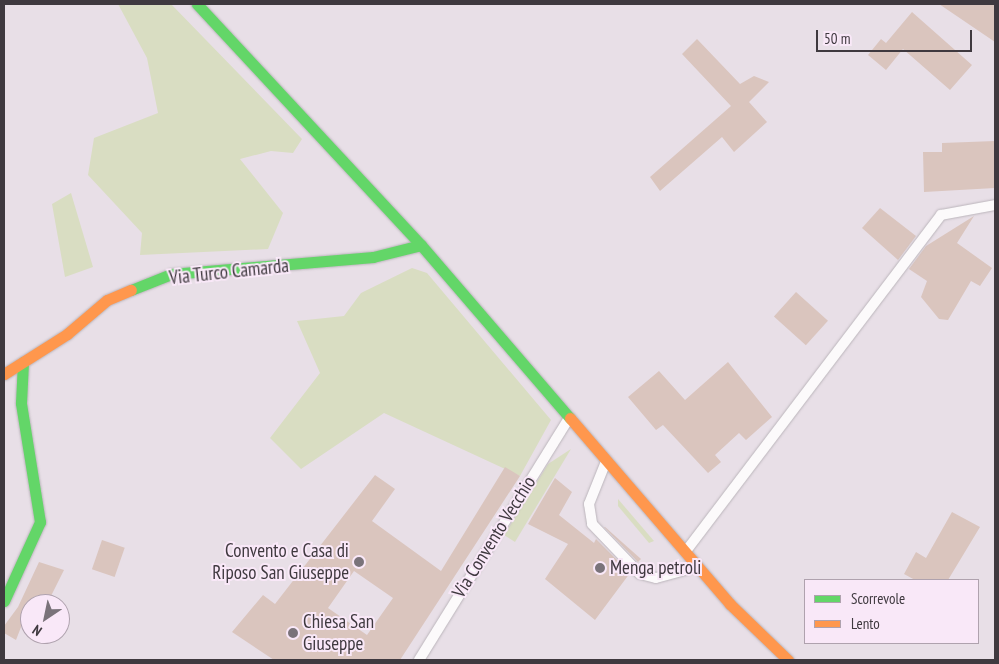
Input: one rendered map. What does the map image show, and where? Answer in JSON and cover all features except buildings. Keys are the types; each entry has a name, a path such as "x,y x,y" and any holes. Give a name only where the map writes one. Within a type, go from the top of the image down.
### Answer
{"main road":[{"path":"197,4 421,245 571,415 699,567 788,660"},
{"name":"Via Turco Camarda","path":"4,374 67,334 106,300 172,274 373,257 421,245"},
{"path":"4,601 40,522 21,402 23,362"}],"lane":[{"path":"686,552 941,215 995,205"},
{"name":"Via Convento Vecchio","path":"419,660 571,415"},
{"path":"608,458 589,504 592,524 640,574 656,578 699,567"}],"green space":[{"path":"118,4 171,4 302,139 293,153 271,151 240,159 283,213 268,249 140,255 142,233 88,175 94,138 158,113 147,58"},
{"path":"71,193 93,267 65,277 52,204"},
{"path":"412,268 427,273 551,420 520,476 384,413 301,469 270,438 320,373 297,321 344,316 361,293"},
{"path":"571,449 515,542 504,535 548,464"},
{"path":"618,499 654,541 649,543 618,506"}],"traffic: fast":[{"path":"197,4 421,245 570,418"},
{"path":"131,290 171,274 373,257 421,245"},
{"path":"4,601 40,522 21,403 23,362"}],"traffic: slow":[{"path":"4,374 67,334 107,300 131,290"},
{"path":"570,418 730,604 788,660"}],"place":[{"name":"Convento e Casa di Riposo San Giuseppe","path":"359,562"},
{"name":"Menga petroli","path":"600,568"},
{"name":"Chiesa San Giuseppe","path":"293,633"}]}
